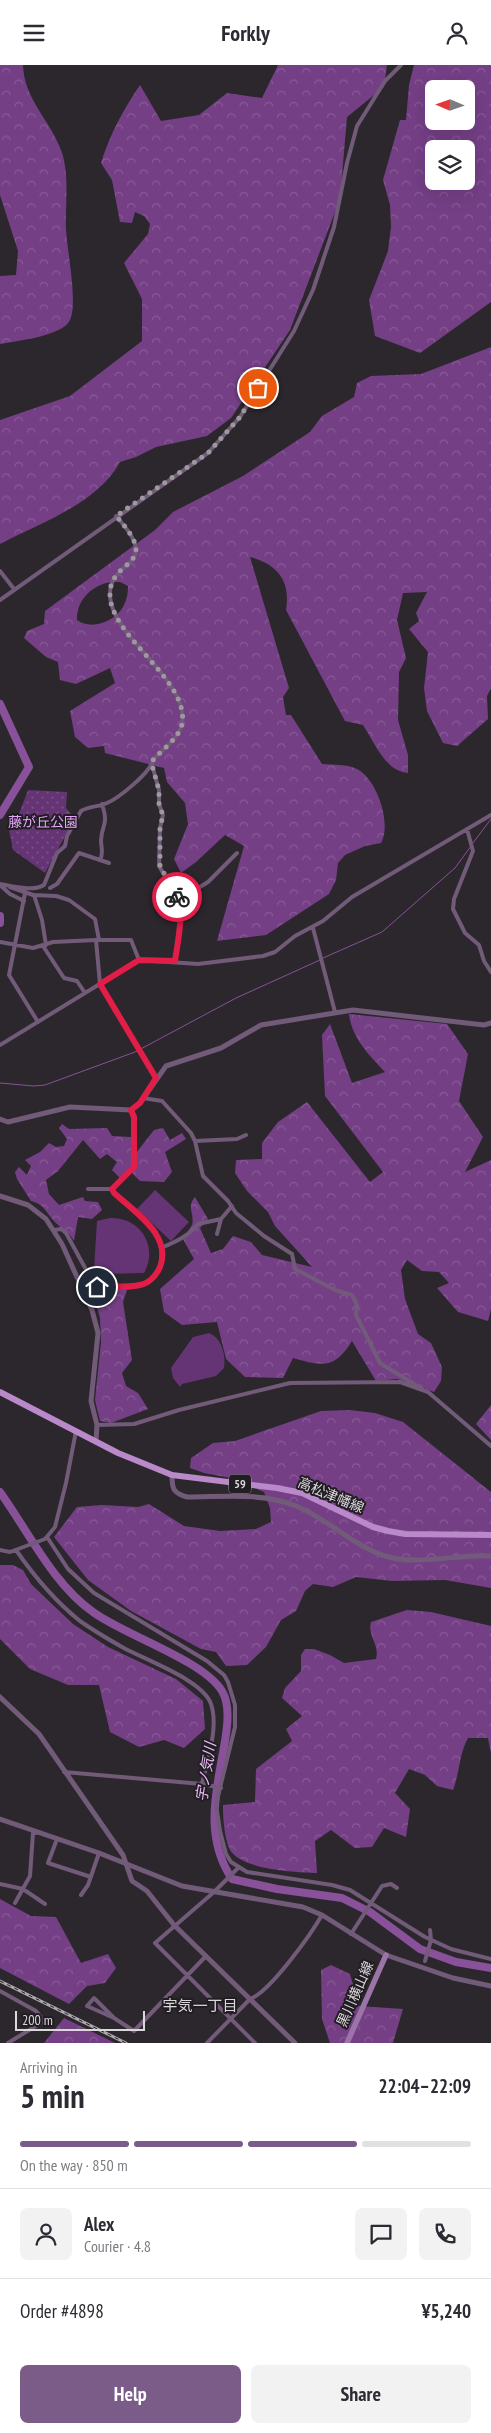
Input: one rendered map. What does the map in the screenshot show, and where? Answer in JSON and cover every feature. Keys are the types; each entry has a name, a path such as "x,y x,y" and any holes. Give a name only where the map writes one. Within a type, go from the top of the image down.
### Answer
{"main road":[{"name":"高松津幡線","path":"0,1392 96,1441 172,1475 277,1488 302,1493 373,1527 388,1531 406,1534 491,1535"},
{"name":"黒川横山線","path":"347,2043 386,1955"}],"street":[{"path":"0,600 116,516 208,453 240,417 294,331 313,290 334,227 347,163 357,126 385,81 401,65"},
{"path":"2,885 40,888 44,885 57,853 66,846 67,836 75,818 86,808 112,801 130,787 152,765 153,760 177,735 182,725 182,712 165,678 127,632 113,608 110,597 112,582 135,558 136,546 131,533 116,516"},
{"path":"0,571 14,589"},
{"path":"152,765 159,790 159,805 163,815 160,828 160,866 165,879 179,900 180,921 175,961"},
{"path":"100,860 103,855 101,839 106,824 102,805"},
{"path":"0,1045 139,960 198,964 263,956 275,952 295,936 313,928 352,897 491,815"},
{"path":"467,829 472,851 466,873 454,899 453,909 465,933 479,945 484,961 491,972"},
{"path":"50,888 57,883 79,853 109,863"},
{"path":"179,900 208,882 237,853"},
{"path":"2,885 25,893 69,900 95,919 99,940 131,940 139,960"},
{"path":"2,885 10,894 24,901"},
{"path":"44,885 50,888"},
{"path":"50,888 51,896"},
{"path":"25,893 9,975 38,1022"},
{"path":"34,895 42,920 44,946 64,978 78,981 85,993"},
{"path":"313,928 323,959 335,1012"},
{"path":"0,942 33,947 53,943 96,940 100,984 156,1078"},
{"path":"0,1119 8,1122 70,1107 131,1110 143,1098 156,1078 170,1063 221,1049 262,1025 352,1010 484,1025 491,1023"},
{"path":"143,1098 162,1101 185,1126 195,1141 203,1176 232,1206 236,1213 264,1236 292,1254 295,1269 335,1289 352,1295 357,1305 356,1315 380,1363 428,1392 491,1446"},
{"path":"88,1189 112,1189 134,1167 134,1117 131,1110"},
{"path":"195,1141 237,1139 246,1135"},
{"path":"54,1230 61,1229 66,1233 92,1282 97,1287 140,1285 148,1282 156,1274 161,1264 161,1248 156,1231 114,1193 112,1189"},
{"path":"0,1196 17,1201 37,1211 54,1230 96,1322 98,1339 91,1401 97,1425 96,1441"},
{"path":"217,1234 221,1219 232,1206"},
{"path":"161,1248 180,1237 190,1235 198,1224 221,1219"},
{"path":"97,1425 134,1424 179,1409 290,1383 400,1383 422,1389"},
{"path":"0,1550 18,1549 46,1538 55,1527 76,1431"},
{"path":"172,1475 174,1492 179,1495 187,1497 252,1497 282,1502 312,1515 362,1546 386,1556 403,1559 469,1555 491,1556"},
{"path":"46,1538 68,1569 94,1593 207,1661 224,1675 232,1692 235,1705 235,1727 216,1804 220,1831 226,1854 231,1863 246,1872 332,1885 350,1891 431,1941 469,1955 491,1959"},
{"path":"18,1549 45,1587 80,1620 123,1647 200,1689 208,1697 213,1713 212,1735 202,1783"},
{"path":"0,1697 34,1727 123,1855 132,1881 147,1891 174,1925 295,2043"},
{"path":"64,1772 202,1783 221,1788"},
{"path":"0,1819 100,1853 182,1886 214,1893 278,1902 322,1915 386,1955 454,1978 491,1986"},
{"path":"15,1903 30,1876 33,1833 38,1833"},
{"path":"58,1839 48,1863 91,1877"},
{"path":"81,1895 91,1877 100,1853"},
{"path":"239,1867 214,1893 155,1943 255,2043"},
{"path":"350,1934 382,1886 391,1884 397,1887"},
{"path":"0,1885 23,1889 45,1905"},
{"path":"207,2043 250,1999 257,1996 275,1977 313,1930 322,1915"},
{"path":"425,1961 431,1941 430,1930"},
{"path":"114,2018 105,2016 87,2006 94,1999 114,2018 134,2031 206,1956"},
{"path":"0,1991 36,2011 44,2021 8,2043"},
{"path":"246,2043 250,2038"},
{"path":"285,2043 290,2038"}],"green space":[{"path":"0,65 23,65 24,77 28,88 56,139 64,159 66,229 73,302 70,320 66,326 38,337 0,344 0,276 16,275 18,251 0,195"},
{"path":"278,65 387,65 384,87 347,117 340,199 290,330 231,418 207,436 156,447 136,457 120,462 110,477 82,501 49,520 0,544 0,420 70,396 142,341 142,299 124,263 148,234 150,224 144,216 135,212 132,223 120,222 112,180 101,163 113,132 123,113 140,85 161,121 199,115 227,93 262,98"},
{"path":"414,65 491,65 491,302 420,353 375,336 369,300 388,251 391,227 390,205 383,180 400,120 406,120 409,85"},
{"path":"491,347 491,688 487,696 488,719 457,746 443,743 427,711 424,688 428,652 409,629 419,621 416,613 427,592 403,593 397,620 406,658 399,672 398,720 408,755 408,773 393,767 381,755 363,725 345,721 286,610 286,590 280,575 268,564 250,557 289,688 283,697 286,715 291,715 322,764 345,765 353,767 364,774 371,782 381,803 385,825 381,843 365,846 345,855 338,863 336,880 329,894 266,935 217,941 244,846 225,835 181,873 174,859 188,824 185,803 167,782 164,768 105,753 104,746 88,748 75,737 70,711 115,683 110,668 76,684 60,680 58,662 46,657 24,638 27,631 44,624 45,611 155,530 173,512 243,476 310,432 322,416 354,397 357,383 371,376 421,374","holes":["120,582 128,586 128,594 121,611 116,616 103,623 89,625 77,620 79,606 87,594 105,583"]},
{"name":"藤が丘公園","path":"28,790 67,792 66,808 75,818 45,873 13,850 9,830 10,820 17,819"},
{"path":"349,1014 447,1024 468,1054 459,1101 483,1137 465,1172 491,1160 491,1309 488,1321 458,1312 437,1288 449,1283 439,1272 422,1271 407,1260 401,1270 405,1299 418,1334 431,1343 442,1367 441,1381 434,1392 397,1379 376,1381 352,1341 339,1357 327,1363 312,1363 293,1358 283,1378 245,1377 226,1359 217,1322 182,1325 164,1312 160,1289 194,1259 183,1239 192,1225 191,1204 195,1197 208,1219 200,1228 211,1253 223,1249 233,1236 251,1242 262,1255 312,1267 275,1226 268,1212 247,1191 235,1173 236,1160 262,1159 262,1143 278,1122 307,1102 370,1182 383,1172 325,1096 322,1035 330,1024 352,1083 385,1072 357,1038"},
{"path":"62,1124 69,1129 107,1128 112,1136 131,1137 131,1152 136,1153 154,1130 163,1128 170,1140 182,1133 186,1139 165,1152 172,1172 164,1182 140,1181 132,1173 123,1174 120,1178 112,1170 117,1162 107,1154 100,1159 83,1140 58,1171 46,1180 49,1194 59,1205 83,1197 85,1201 98,1202 102,1210 92,1219 78,1217 74,1241 43,1207 31,1201 17,1179 15,1172 19,1167 27,1175 31,1166 25,1160 40,1152 49,1143 56,1147 64,1146 67,1139 59,1128"},
{"path":"155,1190 189,1222 171,1241 137,1209"},
{"path":"110,1218 130,1222 144,1235 148,1243 149,1253 144,1273 101,1274 94,1269 97,1221"},
{"path":"97,1289 127,1290 123,1302 132,1360 122,1373 126,1386 138,1393 148,1409 111,1423 100,1421 95,1400 101,1342 100,1318 95,1300"},
{"path":"209,1333 217,1339 222,1347 224,1368 216,1376 182,1384 180,1387 173,1378 171,1368 193,1337"},
{"path":"491,1405 491,1440 476,1424"},
{"path":"350,1410 375,1413 403,1422 491,1492 491,1588 445,1580 392,1581 356,1577 333,1587 313,1584 305,1591 296,1611 281,1620 266,1647 247,1665 226,1666 216,1652 201,1649 131,1611 88,1580 54,1537 77,1507 102,1505 138,1507 149,1504 184,1526 220,1531 256,1529 271,1522 270,1508 264,1492 231,1478 204,1473 190,1468 191,1458 213,1443 235,1441 321,1411"},
{"path":"0,1565 13,1565 23,1570 31,1584 73,1624 108,1647 176,1679 203,1701 205,1729 184,1748 164,1740 139,1747 110,1732 99,1685 68,1685 30,1669 0,1639"},
{"path":"407,1610 431,1612 491,1626 491,1753 488,1738 468,1738 453,1790 437,1786 425,1775 409,1769 395,1793 410,1809 406,1837 384,1828 372,1847 355,1848 331,1830 315,1841 317,1873 268,1868 244,1861 235,1855 229,1848 226,1838 223,1805 255,1802 256,1769 292,1741 286,1729 302,1716 282,1698 285,1688 301,1671 301,1655 305,1649 314,1649 344,1663 376,1659 377,1654 370,1627 371,1622"},
{"path":"0,1899 31,1916 56,1917 81,1963 108,1954 116,1968 105,1983 87,1986 69,2004 0,1968"},
{"path":"331,1965 350,1974 359,2006 403,2009 393,2043 330,2043 322,2019 321,1970"},
{"path":"64,2018 115,2043 44,2043"}],"waterway":[{"name":"宇ノ気川","path":"0,704 29,767 0,815"},
{"path":"473,843 491,819"},
{"path":"323,958 382,932 455,868 471,846"},
{"name":"宇ノ気川","path":"0,916 0,923"},
{"path":"0,1083 45,1085 135,1052 236,998 320,960"},
{"name":"宇ノ気川","path":"0,1492 53,1572 79,1600 107,1621 181,1658 212,1680 222,1691 227,1704 228,1718 214,1814 218,1847 223,1863 232,1879 277,1889 342,1898 370,1912 420,1949 456,1962 491,1968"}],"railway":[{"path":"0,1981 126,2043"}],"way so far":[{"path":"177,897 165,879 160,866 158,847 163,815 159,805 159,790 152,765 153,760 177,735 182,725 182,712 165,678 127,632 113,608 110,597 112,582 131,563 136,555 136,543 131,533 116,516 208,453 240,417 258,388"}],"district":[{"name":"宇気一丁目","path":"200,2006"}],"route":[{"path":"97,1287 140,1285 152,1279 161,1264 162,1253 156,1231 114,1193 112,1189 134,1167 134,1117 131,1110 140,1103 156,1078 100,984 139,960 175,961 180,921 179,900 177,897"}]}
